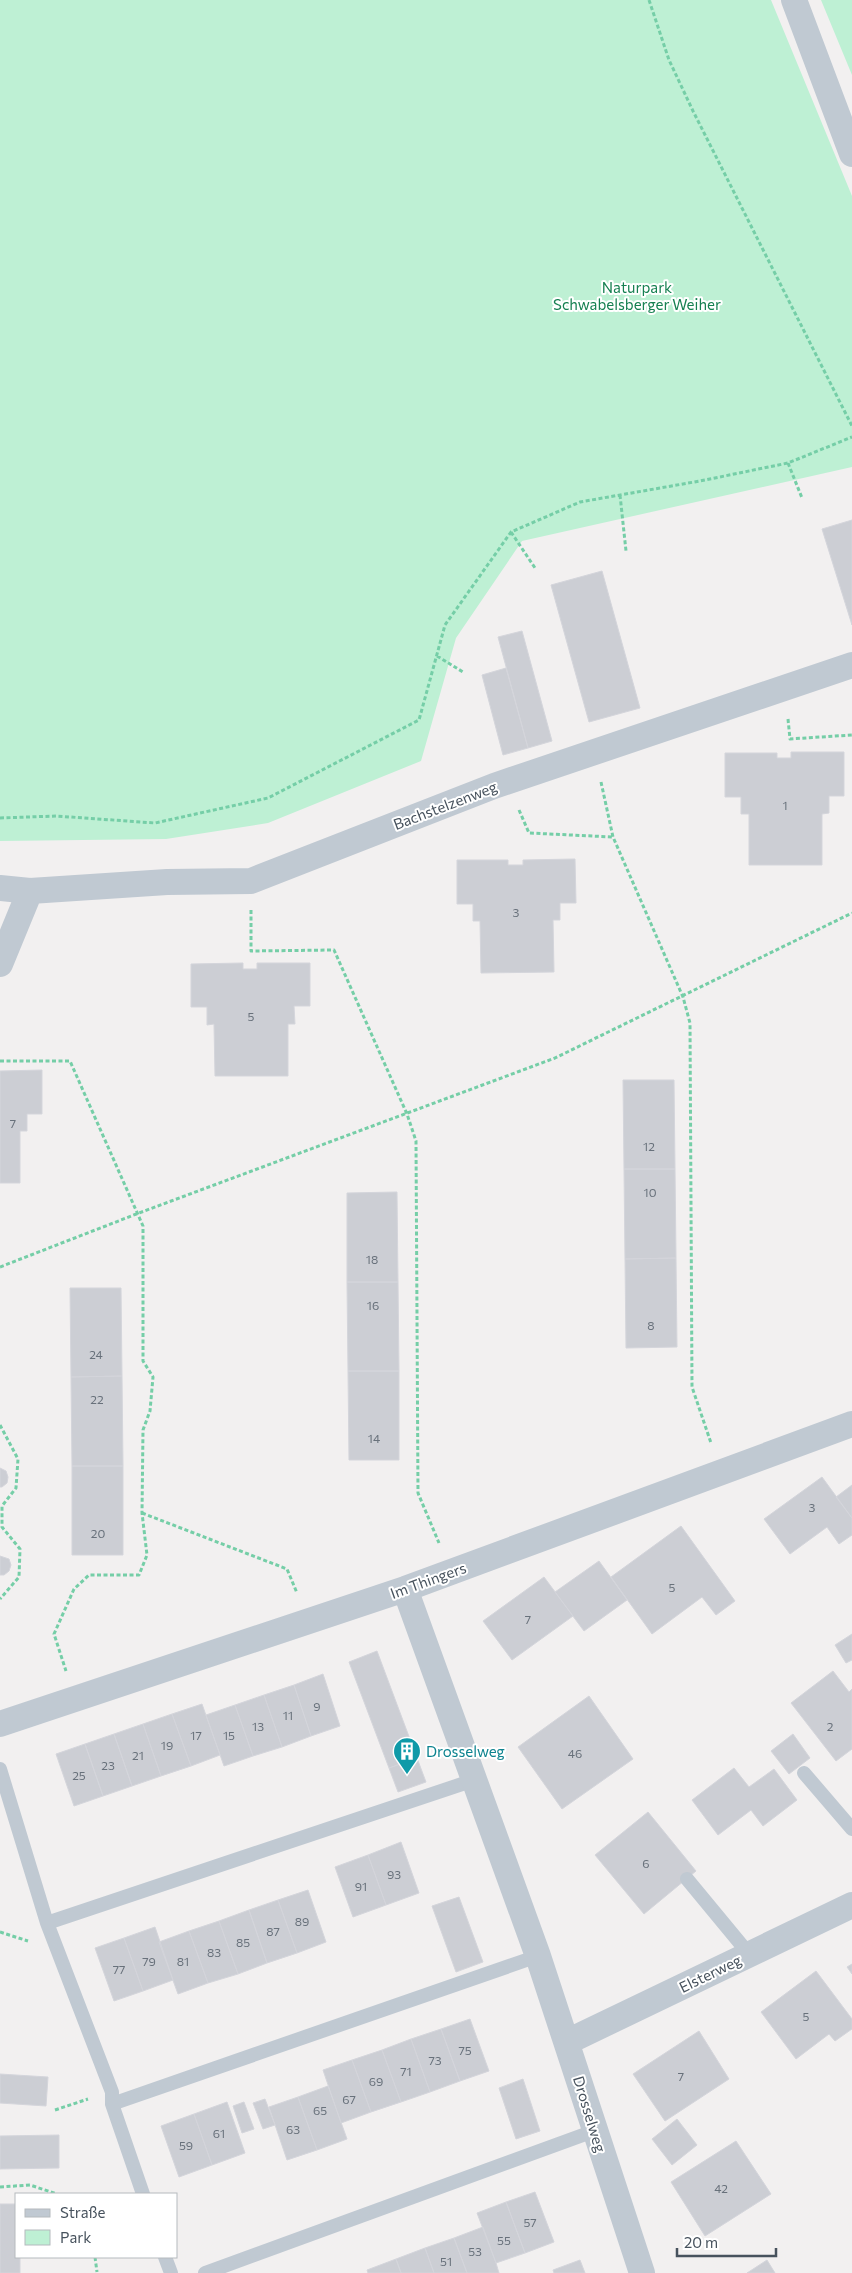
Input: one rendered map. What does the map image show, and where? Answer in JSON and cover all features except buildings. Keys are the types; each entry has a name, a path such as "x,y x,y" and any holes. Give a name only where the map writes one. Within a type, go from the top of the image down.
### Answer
{"street":[{"path":"794,0 852,154"},
{"name":"Bachstelzenweg","path":"0,888 30,891 167,882 251,881 507,782 852,665"},
{"path":"0,964 30,891"},
{"name":"Im Thingers","path":"0,1724 405,1588 852,1424"},
{"name":"Drosselweg","path":"405,1588 538,1956 642,2273"},
{"name":"Elsterweg","path":"567,2042 852,1905"}],"lane":[{"path":"0,1769 47,1923 112,2098 144,2193"},
{"path":"804,1773 852,1829"},
{"path":"47,1923 474,1780"},
{"path":"687,1879 749,1954"},
{"path":"112,2098 538,1956"},
{"path":"205,2273 594,2131"},
{"path":"165,2258 171,2273"}],"path":[{"path":"650,0 669,60 693,111 852,426"},
{"path":"0,818 56,816 155,823 268,798 419,720 445,625 511,532 580,502 788,463 852,436"},
{"path":"788,463 802,498"},
{"path":"620,495 626,551"},
{"path":"511,532 535,568"},
{"path":"437,656 463,672"},
{"path":"786,687 790,739 852,735"},
{"path":"594,752 613,837 683,998 690,1023 692,1387 721,1472"},
{"path":"507,782 529,833 613,837"},
{"path":"251,881 251,951 334,950 407,1114 416,1141 418,1493 451,1571"},
{"path":"0,1267 139,1213 556,1058 683,998 852,914"},
{"path":"0,1061 70,1061 139,1213 143,1226 143,1361 153,1377 150,1411 143,1430 142,1513 147,1556 139,1575 89,1575 74,1588 54,1634 75,1699"},
{"path":"0,1425 18,1459 16,1488 2,1506 2,1527 20,1549 19,1577 0,1599"},
{"path":"142,1513 287,1569 308,1621"},
{"path":"55,2110 112,2098"},
{"path":"0,2187 30,2185 54,2193"},
{"path":"94,2258 97,2272"}],"green space":[{"name":"Naturpark Schwabelsberger Weiher","path":"0,0 771,0 852,196 852,467 522,541 456,638 421,761 268,823 166,839 0,841"},
{"path":"821,0 852,0 852,75"}],"place":[{"name":"Drosselweg","path":"407,1775"}]}
